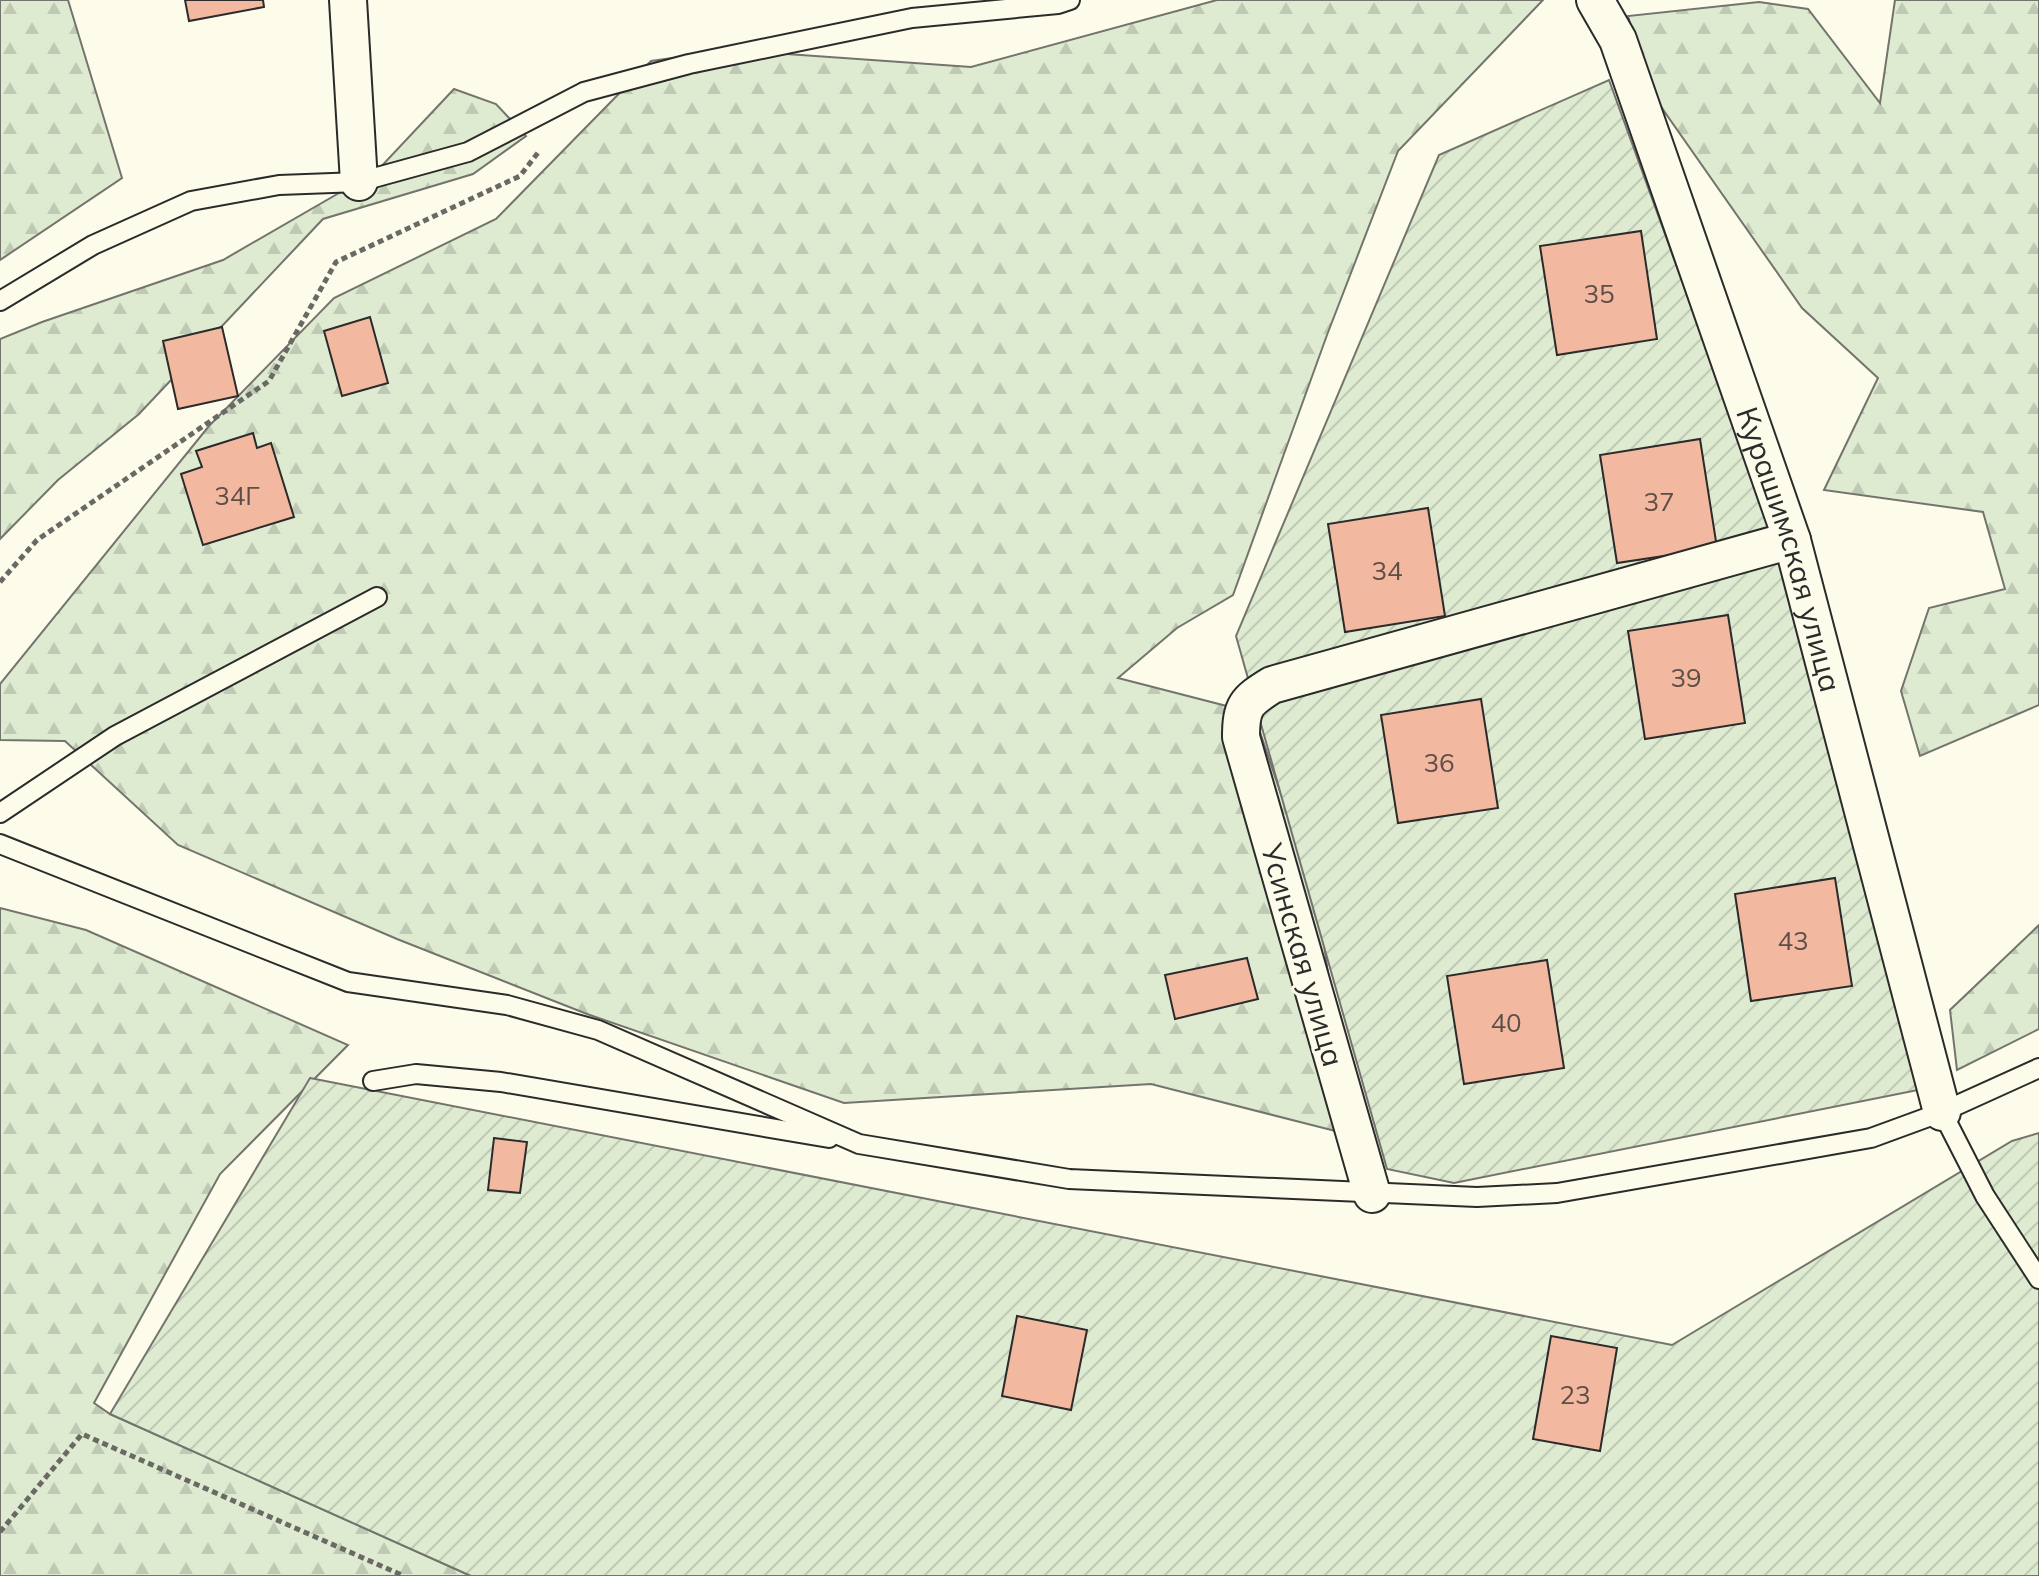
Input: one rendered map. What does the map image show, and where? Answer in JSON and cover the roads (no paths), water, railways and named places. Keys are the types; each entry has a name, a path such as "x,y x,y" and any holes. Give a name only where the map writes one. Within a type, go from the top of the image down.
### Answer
{"street":[{"path":"348,0 359,182"},
{"name":"Курашимская улица","path":"1595,0 1618,40 1792,540 1942,1112"},
{"name":"Усинская улица","path":"1372,1194 1241,737 1241,715 1250,698 1272,685 1792,540"}],"lane":[{"path":"0,301 93,245 191,201 279,185 359,182 468,152 584,92 689,64 912,18 1058,4 1070,0"},
{"path":"0,813 115,736 377,597"},
{"path":"0,844 348,982 507,1005 598,1030 859,1144"},
{"path":"373,1081 416,1074 501,1082 1069,1179 1477,1197 1557,1193 1871,1138 1942,1112 2039,1068"},
{"path":"1942,1112 1985,1196 2039,1279"}]}
